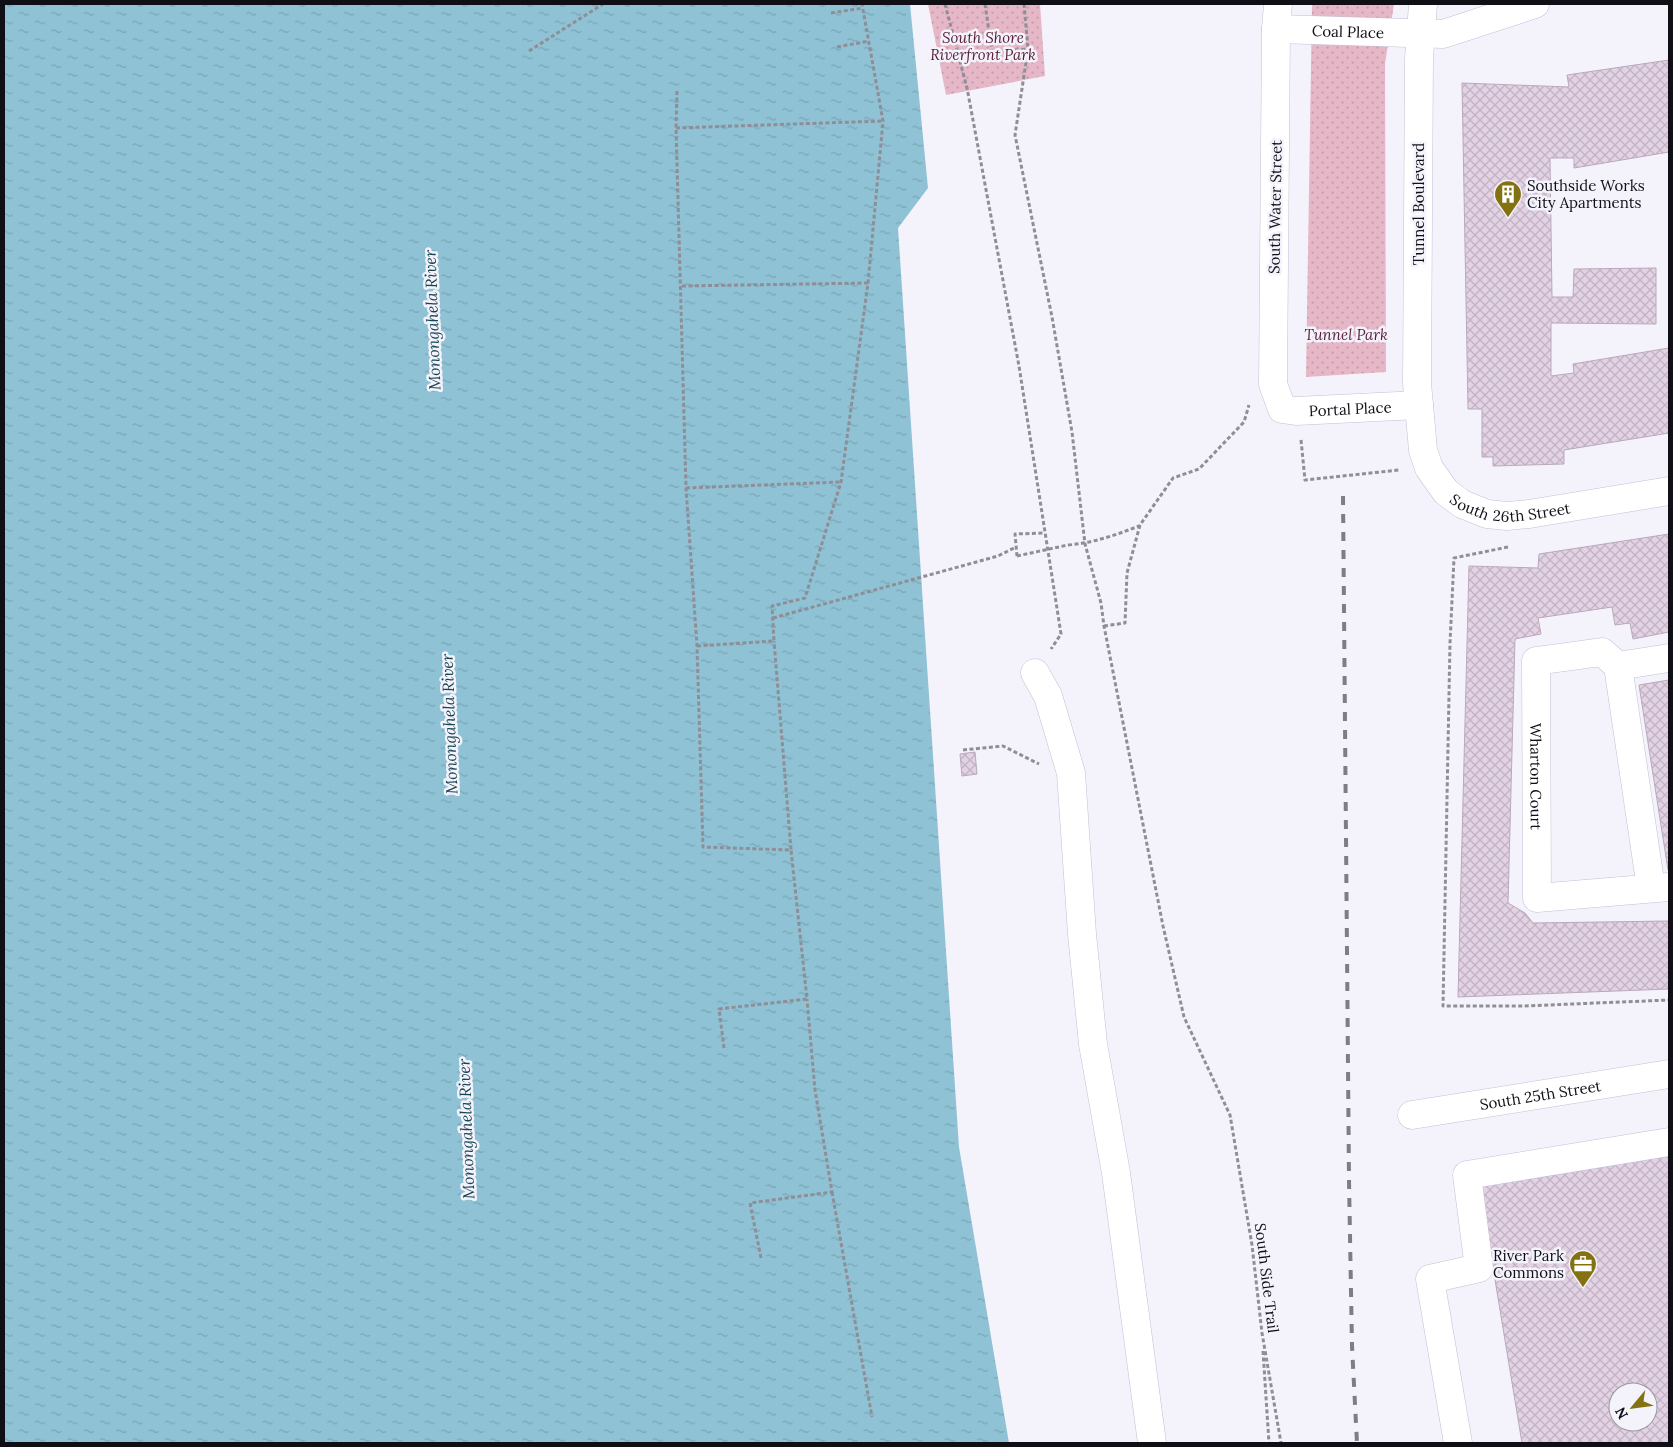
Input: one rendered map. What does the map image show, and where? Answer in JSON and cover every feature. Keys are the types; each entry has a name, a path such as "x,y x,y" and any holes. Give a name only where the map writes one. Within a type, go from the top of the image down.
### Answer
{"street":[{"name":"Tunnel Boulevard","path":"1419,405 1417,382 1417,194 1420,32 1423,4"},
{"name":"Coal Place","path":"1277,16 1443,34 1535,4"},
{"name":"South Water Street","path":"1270,408 1273,384 1277,16"},
{"name":"Portal Place","path":"1270,408 1296,411 1419,405"},
{"name":"South 26th Street","path":"1419,405 1423,450 1429,468 1446,492 1462,504 1487,514 1507,516 1529,514 1669,491"},
{"name":"Wharton Court","path":"1618,666 1602,652 1536,661 1536,898 1660,887"},
{"path":"1660,887 1618,666 1669,658"},
{"path":"1035,673 1048,696 1071,773 1082,934 1093,1044 1116,1173 1152,1443"},
{"name":"South 25th Street","path":"1412,1115 1669,1074"},
{"path":"1458,1443 1430,1279 1479,1268 1467,1175 1669,1142"}],"path":[{"path":"528,51 603,4"},
{"path":"946,4 969,98 1019,366 1061,634 1035,673"},
{"path":"985,4 992,52 1028,48 1024,4"},
{"path":"831,13 862,6 883,121 868,283 841,482 805,598 772,606 791,850 815,1090 872,1417"},
{"path":"837,47 869,41"},
{"name":"South Side Trail","path":"1028,48 1015,135 1052,317 1072,432 1085,544 1101,603 1163,926 1184,1017 1230,1115 1252,1245 1262,1333 1281,1443"},
{"path":"677,91 676,128 682,286 686,488 697,646 703,847 791,850"},
{"path":"676,128 883,121"},
{"path":"682,286 868,283"},
{"path":"1104,626 1125,623 1127,573 1140,525 1173,478 1199,469 1244,422 1249,405 1270,408"},
{"path":"1301,435 1305,480 1404,470"},
{"path":"686,488 841,482"},
{"path":"1045,533 1015,534 1017,556 1085,544 1140,525"},
{"path":"1515,546 1454,558 1450,652 1443,1006 1524,1006 1669,1000"},
{"path":"773,618 998,556 1016,547"},
{"path":"697,646 774,641"},
{"path":"964,750 1003,746 1035,763 1071,773"},
{"path":"724,1048 719,1009 807,999"},
{"path":"761,1258 750,1203 832,1192"},
{"path":"1262,1333 1269,1443"}],"green space":[{"name":"South Shore Riverfront Park","path":"928,4 1040,4 1045,76 946,95"},
{"name":"Tunnel Park","path":"1312,4 1394,4 1385,64 1386,372 1306,377"}],"water":[{"name":"Monongahela River","path":"4,4 910,4 928,188 898,228 959,1147 1009,1443 4,1443"}],"building":[{"name":"Southside Works City Apartments","path":"1669,60 1669,152 1574,168 1574,158 1550,158 1552,297 1573,297 1574,269 1656,268 1656,324 1551,323 1551,376 1574,373 1573,364 1669,348 1669,433 1564,450 1564,464 1493,466 1493,457 1482,457 1482,409 1468,409 1462,83 1569,87 1567,75"},
{"path":"1669,534 1669,632 1633,639 1630,623 1615,625 1612,607 1538,618 1541,634 1515,639 1508,903 1525,913 1533,923 1669,921 1669,989 1458,997 1469,566 1538,568 1539,554"},
{"path":"1669,680 1669,870 1668,870 1639,685"},
{"path":"975,752 977,774 962,776 960,754"},
{"name":"River Park Commons","path":"1669,1153 1669,1443 1522,1443 1479,1183"}],"railway":[{"path":"1343,496 1349,1180 1352,1346 1357,1443"}],"place":[{"name":"Southside Works City Apartments","path":"1508,218"},
{"name":"River Park Commons","path":"1583,1288"}]}
